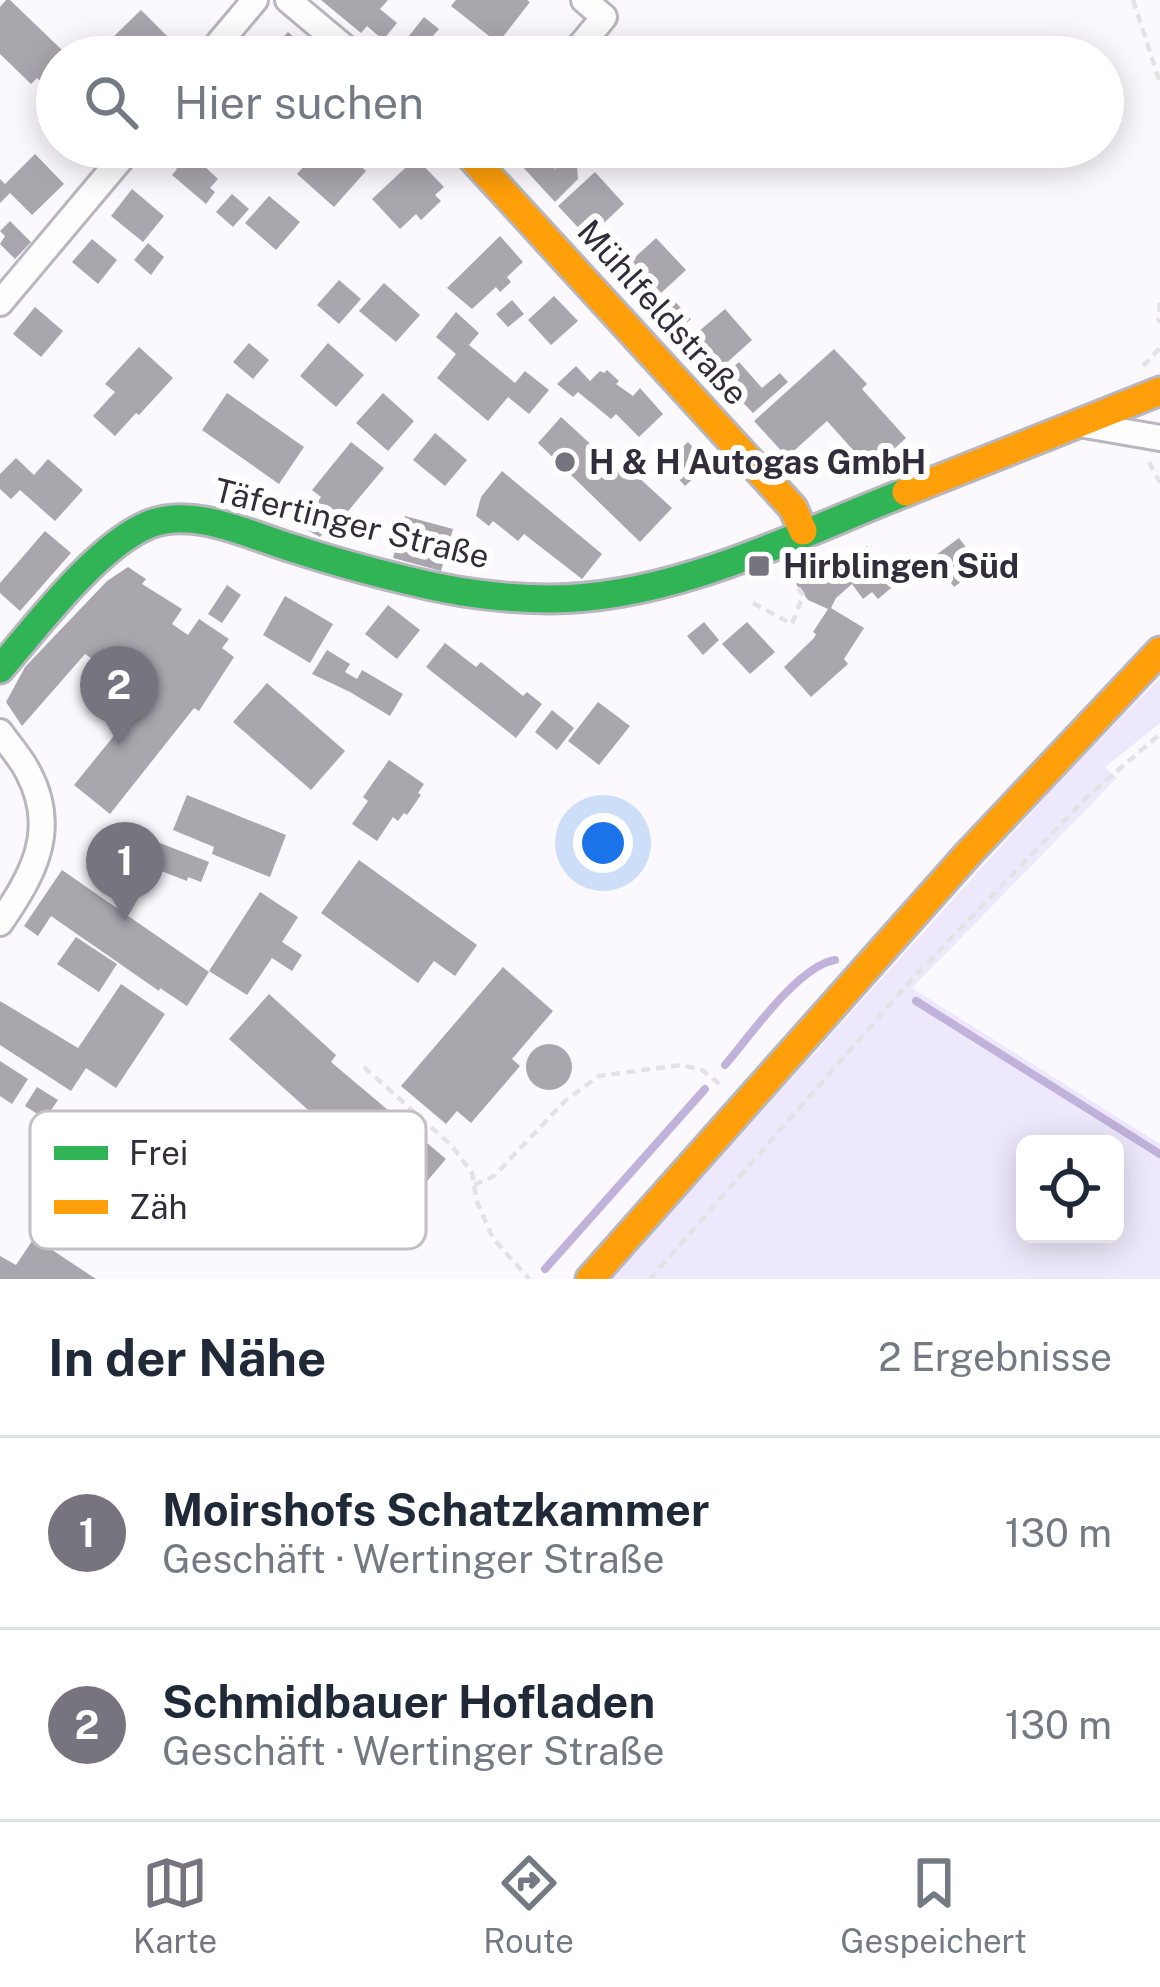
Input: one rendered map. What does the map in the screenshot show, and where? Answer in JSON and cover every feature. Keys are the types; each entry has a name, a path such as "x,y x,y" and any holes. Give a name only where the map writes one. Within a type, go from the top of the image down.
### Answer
{"street":[{"path":"225,36 255,0"},
{"path":"289,0 331,36"},
{"path":"584,0 604,17 588,36"},
{"path":"0,302 113,168"},
{"name":"Mühlfeldstraße","path":"481,168 793,508 803,531"},
{"name":"Täfertinger Straße","path":"0,669 66,594 118,544 150,524 190,520 223,527 446,590 510,598 620,594 693,575 1160,391"},
{"path":"1076,424 1160,438"},
{"path":"590,1279 969,853 1160,651"},
{"path":"0,733 27,769 36,790 42,834 37,862 0,923"}],"path":[{"path":"1133,0 1160,83"},
{"path":"1160,303 1160,323"},
{"path":"1136,374 1160,349"},
{"path":"753,603 792,624 803,595 772,544"},
{"path":"650,1279 912,979 1088,796 1160,734"},
{"path":"475,1185 494,1176 565,1101 598,1076 681,1065 702,1070 746,1105"},
{"path":"364,1066 414,1111"},
{"path":"426,1122 472,1173 477,1202 493,1238 529,1279"}],"shaded area":[{"path":"1160,678 1160,723 1105,767 1117,778 912,988 1160,1144 1160,1279 611,1279 1065,775"}],"building":[{"path":"10,0 47,36 36,36 36,79 31,84 0,54 0,7"},
{"path":"321,0 388,0 380,9 397,23 386,36 378,36 367,26 361,33"},
{"path":"456,0 530,2 503,36 489,36 451,6"},
{"path":"141,10 167,36 114,36"},
{"path":"424,17 439,29 433,36 409,36"},
{"path":"35,154 36,168 49,168 64,184 32,215 10,193 0,203 0,179 5,184"},
{"path":"206,168 218,179 206,204 172,175 177,169"},
{"path":"302,168 366,171 334,207 297,174"},
{"path":"405,168 426,168 444,187 435,195 441,201 421,220 416,214 400,229 372,199"},
{"path":"524,168 577,168 578,179 555,202"},
{"path":"595,172 624,204 588,238 558,206"},
{"path":"132,189 164,216 143,242 111,216"},
{"path":"232,194 249,209 233,227 216,212"},
{"path":"269,196 300,222 276,250 245,223"},
{"path":"10,221 31,242 15,259 0,244 5,236 0,231"},
{"path":"500,236 523,262 507,277 511,282 500,292 496,287 472,309 447,288"},
{"path":"656,238 686,270 649,304 619,272"},
{"path":"92,239 117,260 98,284 72,262"},
{"path":"148,243 164,257 151,275 134,260"},
{"path":"339,280 361,299 339,324 317,305"},
{"path":"384,283 420,315 396,342 359,311"},
{"path":"668,294 691,319 675,333 653,308"},
{"path":"554,296 578,321 551,345 528,320"},
{"path":"512,300 524,314 508,327 496,314"},
{"path":"35,307 63,331 41,357 13,334"},
{"path":"725,309 752,340 712,376 684,344"},
{"path":"456,312 479,333 469,345 515,383 525,371 549,390 529,414 508,397 488,421 437,378 456,354 436,337"},
{"path":"249,343 269,360 253,379 233,362"},
{"path":"328,343 364,375 336,407 300,376"},
{"path":"139,347 173,378 115,436 93,416 115,392 105,384"},
{"path":"834,349 867,384 862,389 906,438 871,470 827,421 787,457 754,421"},
{"path":"739,362 762,388 780,373 788,382 753,413 720,379"},
{"path":"576,366 590,381 607,370 633,396 640,388 663,414 639,437 616,414 611,419 578,392 573,397 557,384"},
{"path":"227,393 304,447 279,484 202,430"},
{"path":"383,393 414,421 388,451 356,423"},
{"path":"561,417 619,470 624,464 672,508 640,542 538,443"},
{"path":"435,433 467,460 445,486 413,460"},
{"path":"351,442 384,468 320,537 300,526 321,497 312,490"},
{"path":"688,442 709,464 685,486 665,464"},
{"path":"16,458 34,475 48,459 83,490 55,521 20,490 11,499 0,489 0,474"},
{"path":"502,471 602,554 582,579 524,534 518,541 493,521 489,526 476,516 481,497"},
{"path":"405,516 453,529 441,571 393,558"},
{"path":"45,531 71,553 20,611 0,593 0,583"},
{"path":"959,538 981,567 954,587 932,558"},
{"path":"867,546 897,583 878,599 872,592 863,599 852,584 836,598 831,608 864,628 844,659 848,664 811,697 784,667 814,638 828,609 808,600 796,584 817,569 825,578"},
{"path":"128,567 146,579 142,584 182,609 172,624 188,635 199,619 229,639 222,648 234,657 199,711 194,708 110,814 74,785 147,695 85,654 22,726 6,702 25,667 107,581"},
{"path":"227,585 241,595 222,623 208,614"},
{"path":"285,596 333,624 310,663 263,635"},
{"path":"388,605 420,630 397,659 365,634"},
{"path":"704,622 719,640 703,655 687,636"},
{"path":"747,622 775,652 750,674 722,644"},
{"path":"445,643 476,667 481,662 523,696 527,692 542,704 516,738 426,667"},
{"path":"327,650 350,664 345,672 357,679 362,670 403,694 390,716 312,674"},
{"path":"267,683 345,751 311,790 233,722"},
{"path":"598,702 630,726 599,765 568,741"},
{"path":"552,710 574,728 557,750 535,732"},
{"path":"389,760 424,784 407,815 398,821 393,817 377,841 352,824 368,801 363,797"},
{"path":"187,795 286,835 270,877 212,854 214,847 173,830"},
{"path":"152,840 209,862 201,882 143,864"},
{"path":"359,860 477,945 455,976 434,961 418,983 321,913"},
{"path":"62,870 209,972 187,1006 51,916 38,936 24,926"},
{"path":"260,892 298,917 282,942 302,955 292,971 272,958 247,995 209,971"},
{"path":"76,937 117,964 99,992 57,964"},
{"path":"503,967 553,1011 512,1059 520,1066 471,1123 457,1111 446,1124 401,1086"},
{"path":"121,984 165,1014 116,1088 86,1068 71,1091 0,1045 0,1001 78,1048"},
{"path":"269,994 336,1055 331,1062 389,1111 309,1111 229,1039"},
{"path":"549,1044 565,1051 572,1067 565,1083 549,1090 533,1083 526,1067 533,1051"},
{"path":"0,1061 28,1079 12,1104 0,1096"},
{"path":"37,1087 58,1100 50,1111 25,1106"},
{"path":"426,1142 446,1159 426,1182"},
{"path":"30,1244 30,1249 51,1249 96,1279 0,1279 0,1256 16,1265"}],"waterway":[{"path":"725,1065 791,988 835,960"},
{"path":"916,1001 1160,1154"},
{"path":"545,1269 705,1089"}],"traffic: fast":[{"path":"0,669 109,549 130,534 167,520 222,525 334,561 441,588 550,599 596,596 687,577 906,492"}],"traffic: slow":[{"path":"481,168 793,508 803,531"},
{"path":"906,492 1160,391"},
{"path":"590,1279 969,853 1160,651"}],"place":[{"name":"H & H Autogas GmbH","path":"565,462"},
{"name":"Hirblingen Süd","path":"759,566"},
{"name":"Schmidbauer Hofladen","path":"119,745"},
{"name":"Moirshofs Schatzkammer","path":"125,921"}]}
